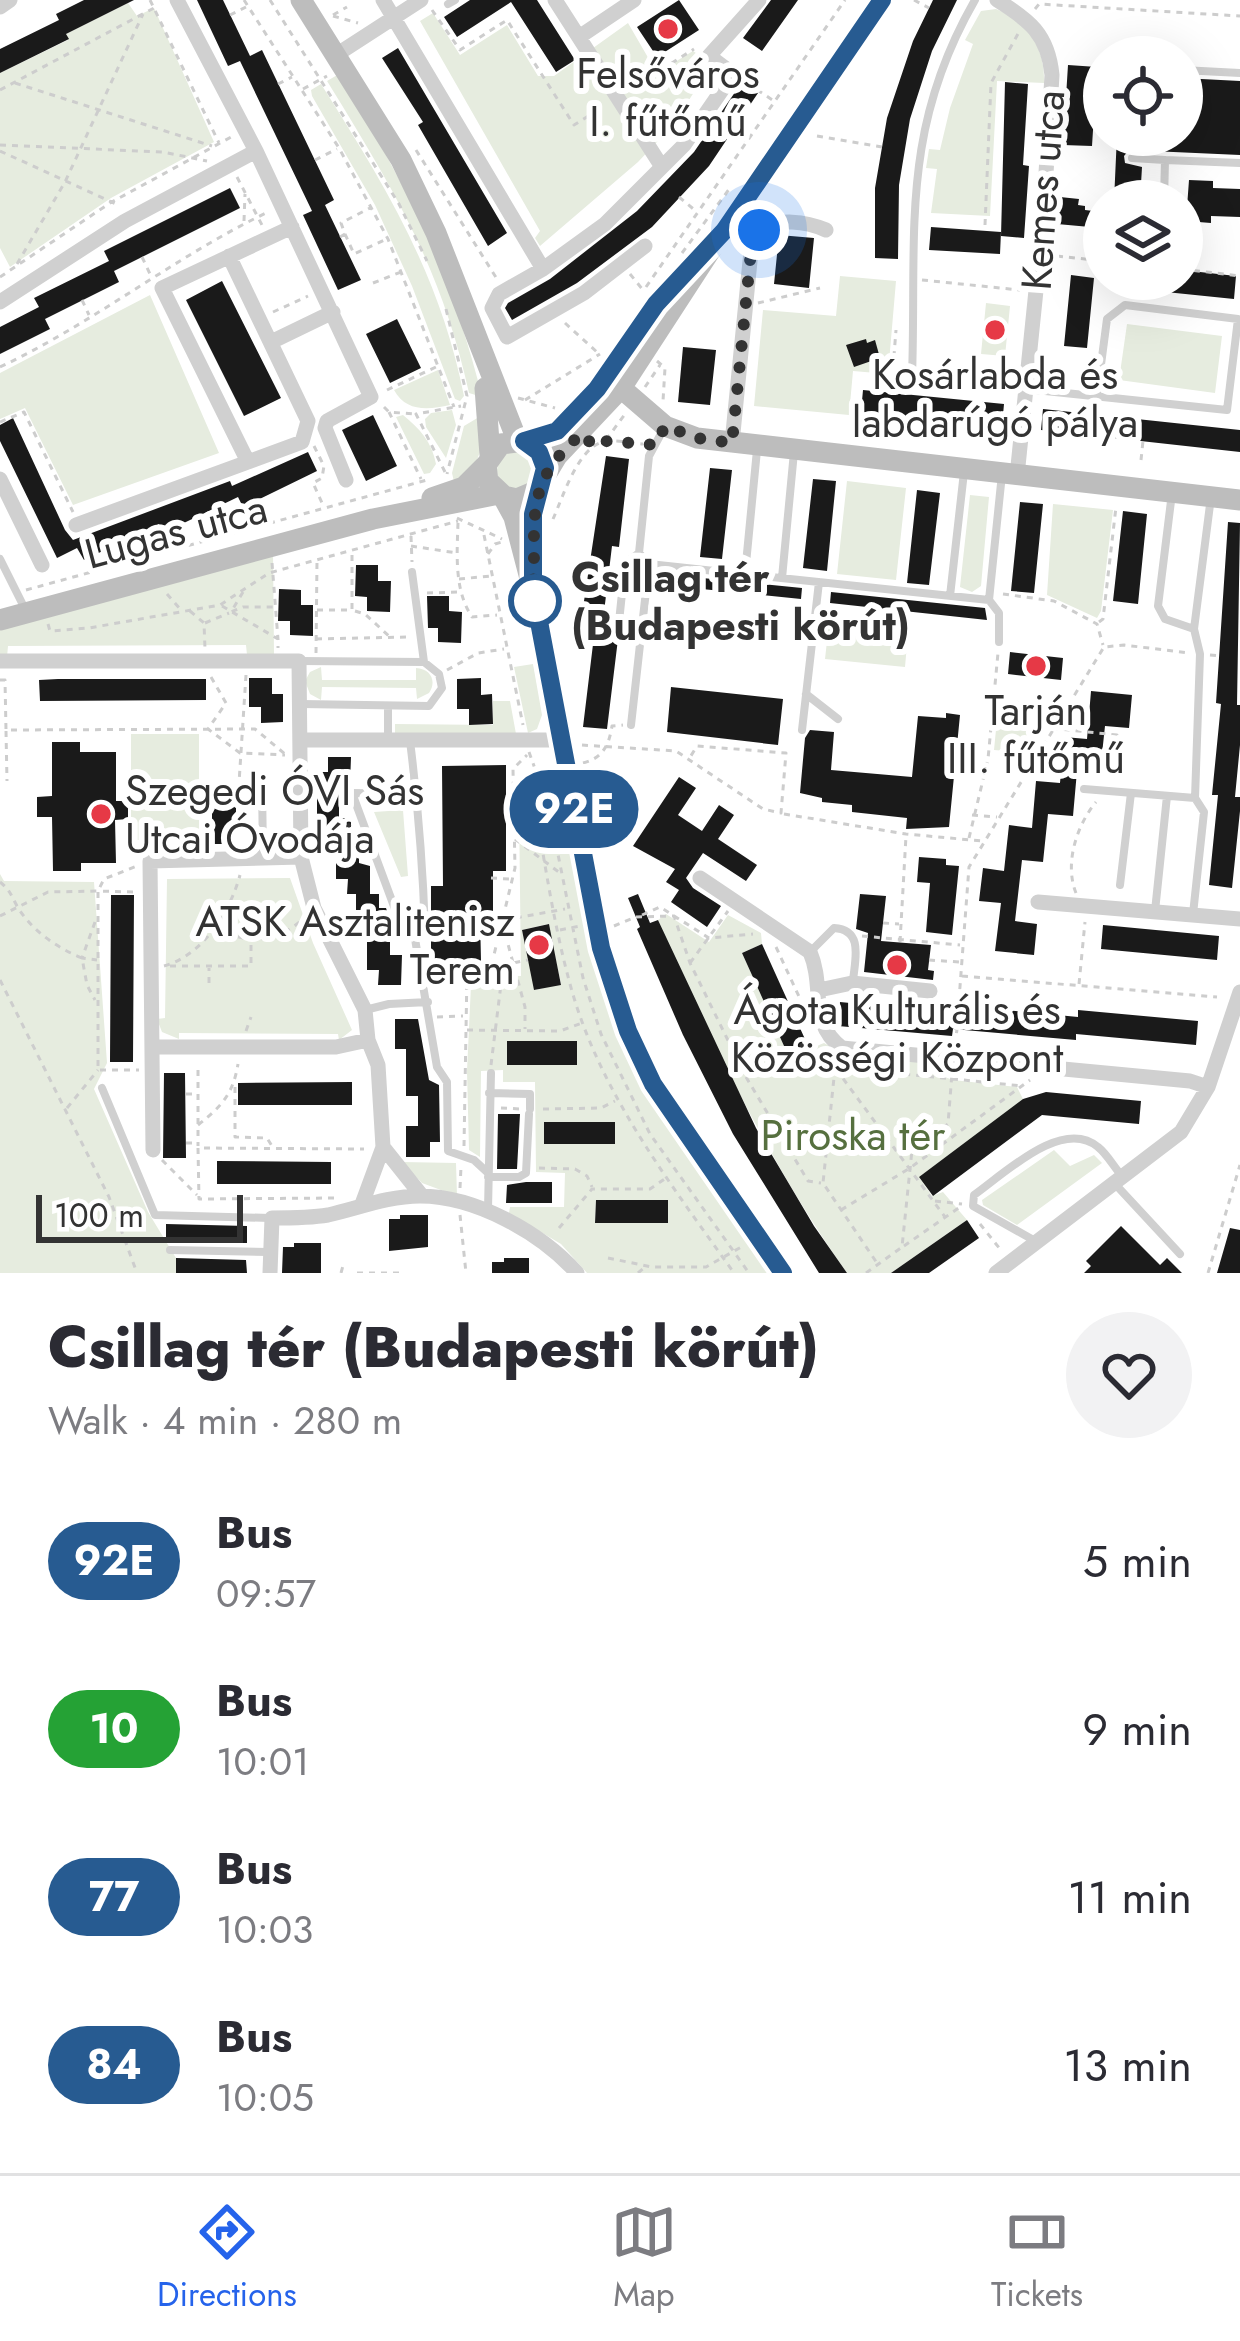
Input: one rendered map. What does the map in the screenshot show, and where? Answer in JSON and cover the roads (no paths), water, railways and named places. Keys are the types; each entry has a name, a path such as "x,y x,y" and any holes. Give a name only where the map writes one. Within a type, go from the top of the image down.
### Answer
{"street":[{"path":"0,8 10,0"},
{"path":"177,0 333,311 271,342"},
{"path":"302,0 400,160 436,232 475,334 488,481 514,517 533,590 570,742 601,948 628,1031 680,1128 783,1273"},
{"path":"383,0 543,269"},
{"path":"555,0 662,167"},
{"path":"578,37 634,0"},
{"path":"645,247 584,293 507,337 492,308 504,291 605,224 685,145 733,74 709,56 759,0"},
{"name":"Kemes utca","path":"997,0 1041,33 1052,75 1026,390 1009,475"},
{"path":"488,460 501,444 557,431 609,373 724,231 882,2"},
{"path":"336,55 394,16 425,6"},
{"path":"0,302 125,221 256,151"},
{"path":"732,443 751,251 759,230 778,222 826,230"},
{"name":"Lugas utca","path":"248,462 162,288 292,227"},
{"path":"229,256 312,432 346,480"},
{"name":"Lugas utca","path":"77,525 302,442 371,397 333,311"},
{"path":"609,373 660,435 1240,500"},
{"path":"483,402 543,459 542,482 524,498 500,494"},
{"path":"533,590 533,514 568,416"},
{"name":"Lugas utca","path":"374,519 464,487 488,460"},
{"path":"0,479 42,565"},
{"name":"Lugas utca","path":"0,620 22,603 374,519 500,494"},
{"path":"0,662 207,665 307,661 300,704 301,857 314,908 365,1010 368,1040 378,1065 383,1147 362,1204"},
{"path":"300,740 528,747 570,742"},
{"path":"153,1150 152,1047 161,966 150,861 301,857"},
{"path":"700,878 810,952 824,1032 842,1048 1190,1081 1208,1087"},
{"path":"1038,902 1240,920"},
{"path":"819,990 852,983 930,991"},
{"path":"996,1273 1180,1132 1232,1043 1240,992"},
{"path":"152,1047 336,1047 368,1040"},
{"path":"383,1147 422,1196"},
{"path":"270,1273 272,1219 331,1214 362,1204 422,1196 488,1211 545,1242 577,1273"}],"lane":[{"path":"975,0 944,60 926,118 913,190 912,377 1227,410 1238,320 1125,305 1107,319 1096,394"},
{"path":"1203,71 1240,73"},
{"path":"1132,158 1240,163"},
{"path":"1165,160 1165,180"},
{"path":"640,642 619,622 625,564 639,553 650,456 660,435"},
{"path":"745,574 757,447"},
{"path":"782,578 794,451"},
{"path":"950,596 964,470"},
{"path":"999,642 1000,614 989,596 1009,475"},
{"path":"1172,493 1158,606 1165,619 1194,629"},
{"path":"1193,915 1204,812 1195,799 1200,654 1194,629 1211,497"},
{"path":"639,553 649,564 950,596 989,596"},
{"path":"0,559 22,603"},
{"path":"631,725 649,564"},
{"path":"412,572 424,662"},
{"path":"802,730 818,582"},
{"path":"300,704 429,706 442,688 439,674 424,662 307,661"},
{"path":"806,694 838,718"},
{"path":"388,706 388,740"},
{"path":"410,740 424,932 416,939"},
{"path":"262,783 263,859"},
{"path":"1084,789 1195,799"},
{"path":"416,794 352,793 405,936 416,939"},
{"path":"1120,884 1130,793"},
{"path":"1155,912 1167,796"},
{"path":"810,952 834,928 846,928 854,935 852,983"},
{"path":"416,939 437,1067 447,1082 448,1151 474,1160 488,1175 519,1177 529,1168 530,1094 489,1093"},
{"path":"365,1010 428,1002"},
{"path":"488,1211 490,1073"},
{"path":"102,1088 155,1215 272,1219"},
{"path":"1037,1242 968,1203 1055,1138 1081,1138 1096,1145 1180,1254"},
{"path":"130,1159 153,1150"},
{"path":"170,1250 270,1252"}],"place":[{"name":"Felsőváros I. fűtőmű","path":"668,29"},
{"name":"Kosárlabda és labdarúgó pálya","path":"995,330"},
{"name":"Csillag tér (Budapesti körút)","path":"535,601"},
{"name":"Tarján III. fűtőmű","path":"1036,666"},
{"name":"Szegedi ÓVI Sás Utcai Óvodája","path":"101,814"},
{"name":"ATSK Asztalitenisz Terem","path":"539,945"},
{"name":"Ágota Kulturális és Közösségi Központ","path":"897,965"}],"park label":[{"name":"Piroska tér","path":"853,1135"}]}
